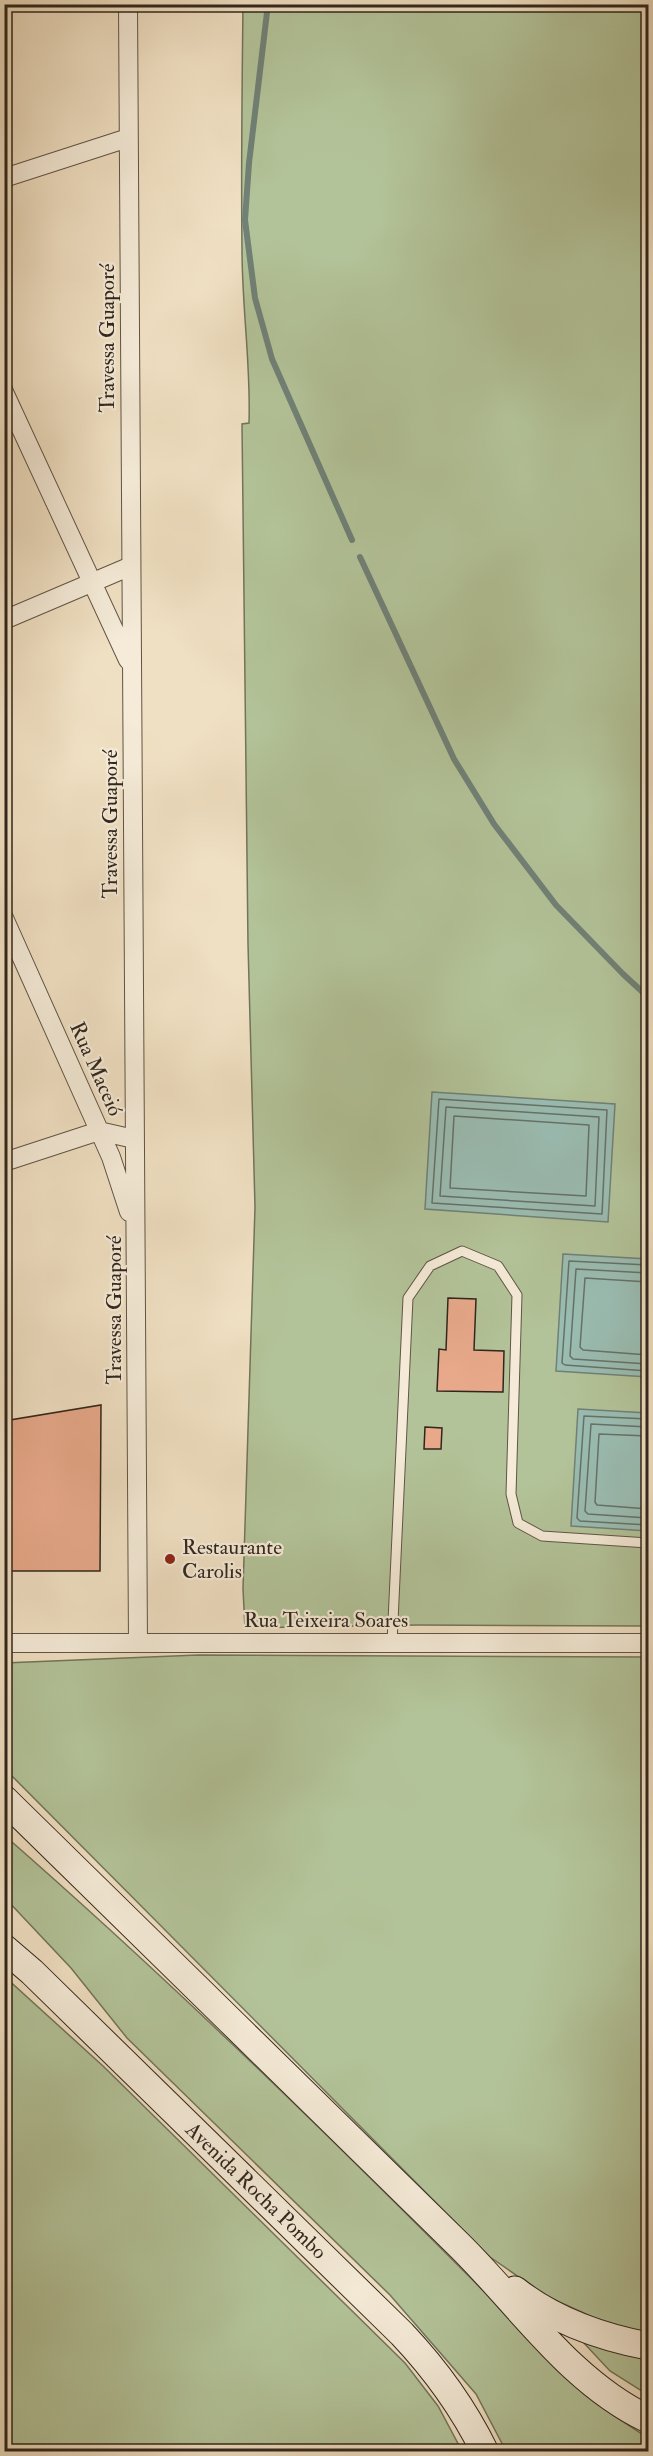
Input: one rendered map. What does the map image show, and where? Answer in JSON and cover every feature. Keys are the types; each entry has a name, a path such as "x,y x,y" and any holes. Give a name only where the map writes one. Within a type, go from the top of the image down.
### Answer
{"main road":[{"path":"4,1799 462,2248 564,2358 596,2386 631,2411 648,2419"},
{"name":"Avenida Rocha Pombo","path":"4,1948 33,1972 402,2334 450,2390 470,2421 485,2451"},
{"path":"462,2248 520,2294 561,2319 597,2334 648,2346"}],"street":[{"name":"Travessa Guaporé","path":"128,4 138,1643"},
{"path":"4,178 128,138"},
{"path":"4,392 131,668"},
{"path":"4,620 131,566"},
{"name":"Rua Maceió","path":"4,918 111,1157 136,1240"},
{"path":"4,1162 99,1131 134,1145 125,1159 111,1157"},
{"name":"Rua Teixeira Soares","path":"4,1643 648,1643"}],"lane":[{"path":"392,1643 408,1298 430,1266 462,1251 498,1266 517,1295 511,1494 518,1523 542,1536 648,1543"}],"green space":[{"path":"243,5 648,5 648,1626 418,1625 245,1628 243,1589 255,1207 248,944 242,424 249,423 242,250"},
{"path":"198,1655 648,1657 648,2335 628,2333 546,2296 490,2257 5,1769 4,1663"},
{"path":"4,1835 78,1900 222,2034 434,2241 573,2381 613,2415 648,2438 648,2451 506,2451 476,2394 390,2295 127,2038 71,1968 5,1898"},
{"path":"4,1976 103,2066 405,2363 438,2406 462,2451 5,2451"},
{"path":"582,2341 648,2360 648,2395 610,2371"}],"water":[{"path":"432,1092 615,1104 608,1222 425,1209"},
{"path":"563,1254 648,1259 648,1377 556,1371"},
{"path":"578,1409 648,1413 648,1531 571,1526"}],"building":[{"path":"448,1298 476,1299 474,1350 504,1351 503,1392 437,1391 439,1349 446,1350"},
{"path":"101,1405 100,1571 8,1571 4,1553 4,1421"},
{"path":"425,1427 442,1428 441,1449 424,1449"}],"waterway":[{"path":"268,4 249,163 245,220 255,298 272,359 352,540"},
{"path":"360,557 454,759 494,824 556,905 648,997"}],"place":[{"name":"Restaurante Carolis","path":"170,1559"}]}
